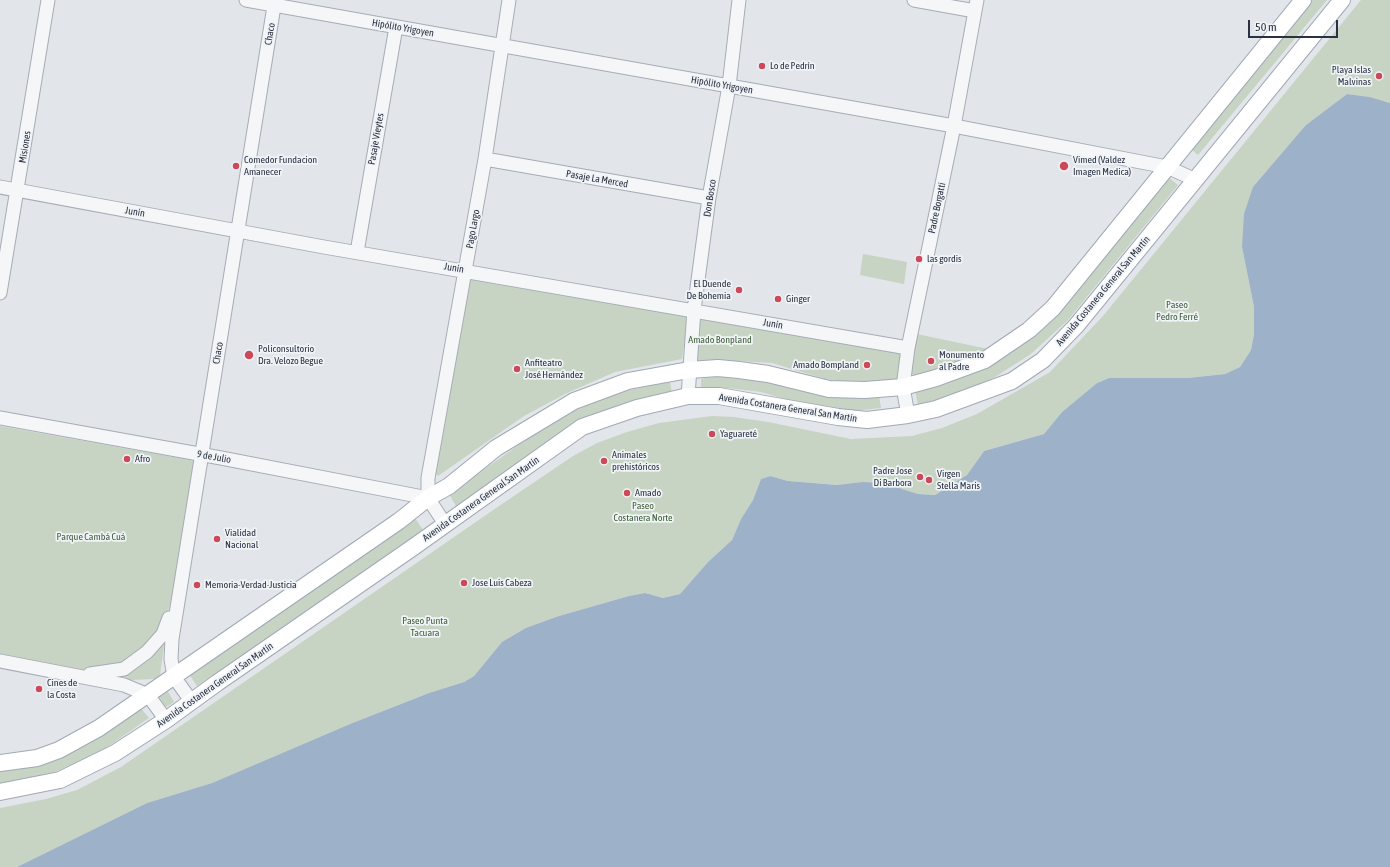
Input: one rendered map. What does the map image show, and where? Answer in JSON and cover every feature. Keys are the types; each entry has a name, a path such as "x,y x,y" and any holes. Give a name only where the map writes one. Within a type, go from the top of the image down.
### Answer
{"main road":[{"path":"0,763 37,758 59,750 99,728 399,521 428,498 449,486 496,448 571,403 628,381 689,370 718,368 739,370 768,374 829,389 865,390 903,387 936,378 985,360 1029,330 1053,308 1303,0"},
{"name":"Avenida Costanera General San Martín","path":"0,792 60,780 115,753 192,702 582,427 637,408 688,396 719,396 860,419 908,415 936,409 1006,383 1043,360 1076,326 1342,0"}],"street":[{"name":"Misiones","path":"0,293 18,191 48,0"},
{"name":"Hipólito Yrigoyen","path":"246,0 275,2 396,27 954,126 1167,167 1196,180"},
{"name":"Pago Largo","path":"428,498 428,478 485,160 510,0"},
{"name":"Don Bosco","path":"688,396 694,310 709,198 729,86 739,0"},
{"path":"914,0 976,6"},
{"name":"Chaco","path":"192,702 174,677 171,659 172,638 178,591 239,231 275,2"},
{"name":"Padre Borgatti","path":"908,415 903,387 908,348 954,126 976,6"},
{"name":"Pasaje Vieytes","path":"357,252 396,27"},
{"name":"Pasaje La Merced","path":"485,160 709,198"},
{"name":"Junín","path":"0,188 908,348"},
{"name":"9 de Julio","path":"0,418 201,454 428,498"},
{"path":"428,498 445,524"},
{"path":"74,675 98,674 124,669 147,652 164,634 178,591"},
{"path":"0,661 124,685 148,695 166,720"}],"green space":[{"path":"1308,0 1327,0 1198,155 1187,146"},
{"name":"Paseo Costanera Norte","path":"1361,0 1390,0 1390,103 1370,97 1347,94 1306,125 1242,247 1254,307 1254,334 1251,350 1240,367 1225,374 1188,378 1109,378 1097,383 1062,412 1044,434 984,451 967,475 935,495 918,494 890,483 862,482 837,485 788,481 770,476 761,479 753,500 741,519 732,540 708,562 680,594 663,598 645,593 629,596 559,616 502,642 474,676 464,682 429,693 350,724 212,783 147,803 17,867 0,867 0,808 46,799 77,790 121,767 499,506 573,456 597,443 627,432 659,423 712,416 734,417 768,422 851,439 912,436 942,428 977,414 1050,372 1103,316"},
{"path":"1167,176 1178,185 1068,320 1031,354 995,377 962,393 918,405 915,390 997,359"},
{"path":"863,254 907,262 904,284 860,275"},
{"name":"Anfiteatro José Hernández","path":"469,275 689,312 682,359 615,372 565,394 524,416 438,476 432,472"},
{"name":"Amado Bonpland","path":"701,315 904,352 899,384 873,385 825,379 772,363 696,361"},
{"path":"917,334 988,349 931,372 915,376 910,372"},
{"path":"723,375 879,395 881,408 854,411 802,404 761,392 728,388 701,392 701,379"},
{"path":"670,381 672,394 570,429 456,506 449,494 550,423 589,404 626,391"},
{"name":"Parque Cambá Cuá","path":"0,426 196,461 174,591 165,621 155,639 127,663 94,671 77,671 0,656"},
{"path":"415,518 423,530 197,686 189,674"},
{"path":"165,638 160,675 155,679 131,680 107,676"},
{"path":"166,688 174,702 166,707 157,694"},
{"path":"140,707 149,718 100,752 57,771 24,780 0,784 0,769"}],"water":[{"path":"1347,94 1370,97 1390,103 1390,867 17,867 147,803 212,783 350,724 429,693 464,682 474,676 502,642 526,628 559,616 629,596 645,593 663,598 680,594 708,562 732,540 741,519 753,500 761,479 770,476 788,481 837,485 862,482 890,483 918,494 935,495 967,475 984,451 1044,434 1062,412 1097,383 1109,378 1188,378 1225,374 1240,367 1251,350 1254,334 1254,307 1242,247 1244,214 1253,187 1306,125"}],"place":[{"name":"Lo de Pedrín","path":"762,66"},
{"name":"Playa Islas Malvinas","path":"1379,76"},
{"name":"Comedor Fundacion Amanecer","path":"236,166"},
{"name":"Vimed (Valdez Imagen Medica)","path":"1064,166"},
{"name":"las gordis","path":"919,259"},
{"name":"El Duende De Bohemia","path":"739,290"},
{"name":"Ginger","path":"778,299"},
{"name":"Policonsultorio Dra. Velozo Begue","path":"249,355"},
{"name":"Monumento al Padre","path":"931,361"},
{"name":"Amado Bompland","path":"867,365"},
{"name":"Anfiteatro José Hernández","path":"517,369"},
{"name":"Yaguareté","path":"712,434"},
{"name":"Afro","path":"127,459"},
{"name":"Animales prehistóricos","path":"604,461"},
{"name":"Padre Jose Di Barbora","path":"920,477"},
{"name":"Virgen Stella Maris","path":"929,480"},
{"name":"Amado","path":"627,493"},
{"name":"Vialidad Nacional","path":"217,539"},
{"name":"Jose Luis Cabeza","path":"464,583"},
{"name":"Memoria-Verdad-Justicia","path":"197,585"},
{"name":"Cines de la Costa","path":"39,689"}],"park label":[{"name":"Paseo Pedro Ferré","path":"1177,310"},
{"name":"Paseo Punta Tacuara","path":"425,626"}]}
